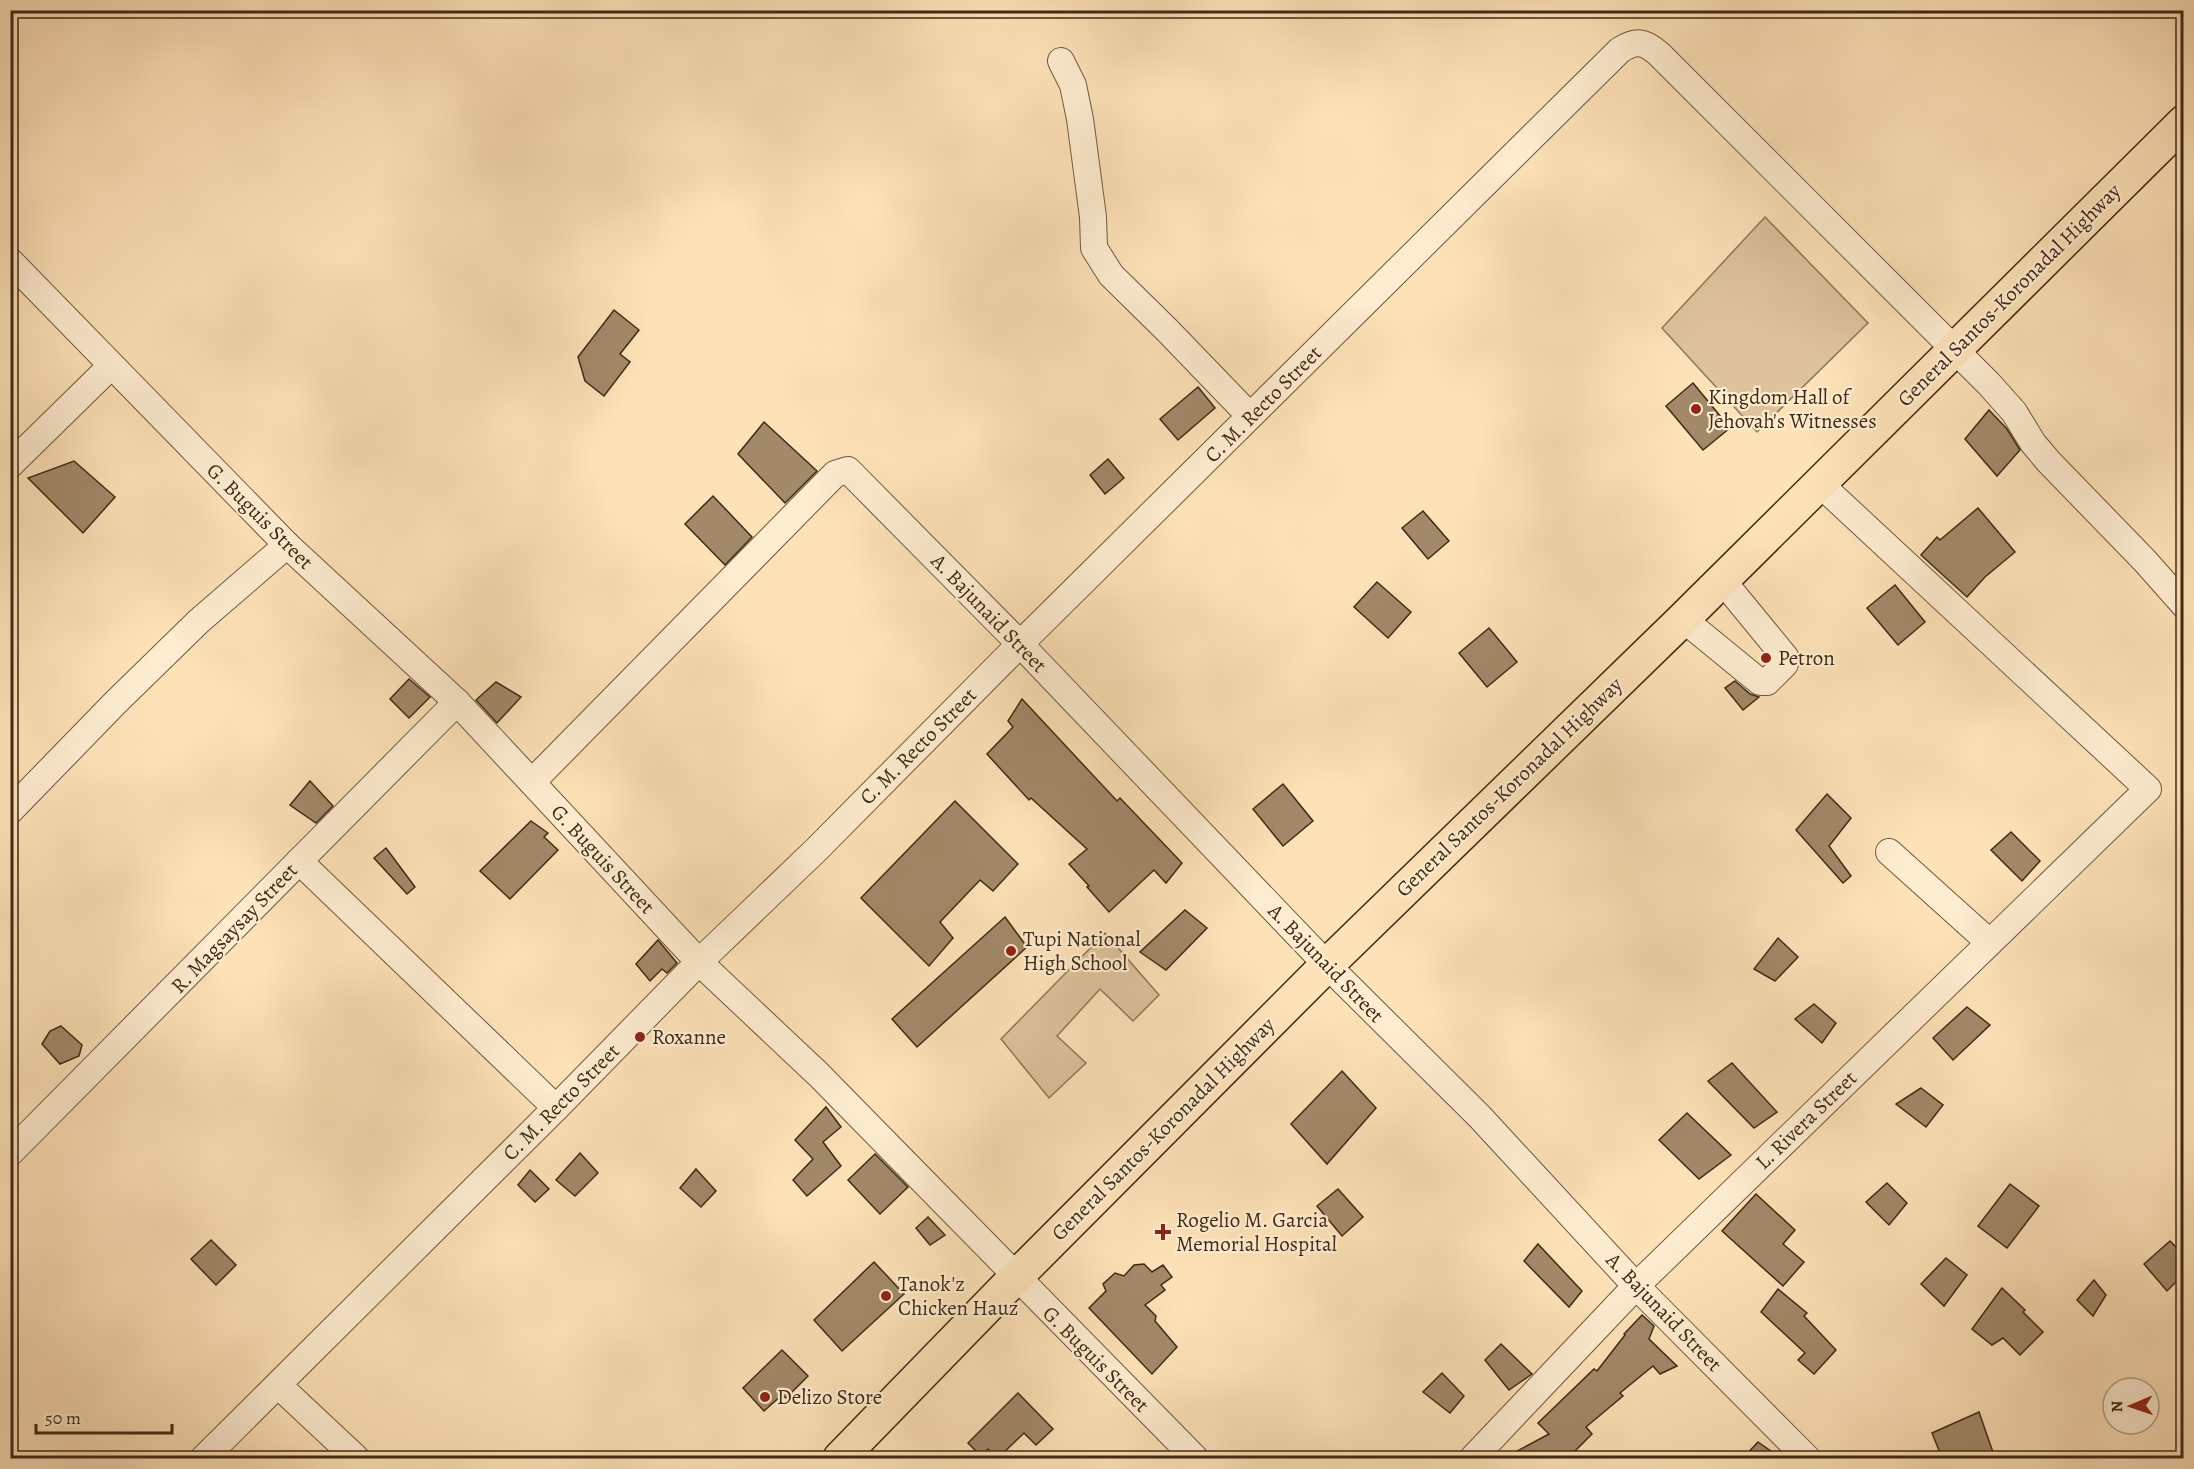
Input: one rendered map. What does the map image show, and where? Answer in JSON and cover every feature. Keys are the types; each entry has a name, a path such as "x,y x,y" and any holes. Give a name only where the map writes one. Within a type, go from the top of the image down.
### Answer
{"highway":[{"name":"General Santos-Koronadal Highway","path":"840,1458 1016,1277 1327,965 1596,701 1683,619 2184,122"}],"street":[{"name":"C. M. Recto Street","path":"204,1458 556,1108 699,962 816,850 1020,644 1620,50 1638,42 1649,45 1659,54 1954,351"},
{"path":"1060,61 1074,85 1093,217 1094,248 1117,282 1250,416"},
{"name":"G. Buguis Street","path":"10,261 287,545 457,702 699,962 819,1075 1196,1458"},
{"path":"1954,351 2014,412 2034,443 2056,470 2180,593"},
{"path":"10,465 111,366"},
{"name":"A. Bajunaid Street","path":"532,782 835,474 843,470 851,472 1020,644 1327,965 1480,1117 1636,1286 1807,1458"},
{"name":"L. Rivera Street","path":"1473,1458 1636,1286 2148,789 1820,484"},
{"path":"10,811 199,621 287,545"},
{"path":"1683,619 1760,682 1767,682 1785,664 1786,658 1722,580"},
{"name":"R. Magsaysay Street","path":"10,1153 457,702"},
{"path":"1889,852 1989,942"},
{"path":"300,861 556,1108"},
{"path":"278,1385 356,1458"}],"shaded area":[{"path":"1765,217 1868,323 1757,432 1662,328"},
{"path":"1105,933 1159,995 1133,1021 1100,989 1057,1036 1086,1063 1049,1098 1001,1039"}],"building":[{"path":"614,310 639,330 620,354 630,362 604,396 585,381 578,357"},
{"path":"1693,383 1730,428 1703,450 1666,406"},
{"path":"1198,387 1215,408 1178,440 1160,419"},
{"path":"1989,410 2007,429 2020,450 1997,476 1965,439"},
{"path":"764,422 817,471 785,503 738,454"},
{"path":"1108,459 1124,478 1105,494 1090,475"},
{"path":"74,461 115,497 83,533 28,478"},
{"path":"713,496 752,537 725,565 685,524"},
{"path":"1978,508 2015,552 1985,577 1967,597 1921,555 1937,537 1940,540"},
{"path":"1423,511 1449,541 1428,559 1402,528"},
{"path":"1377,582 1411,612 1388,638 1354,607"},
{"path":"1895,585 1925,622 1898,645 1867,608"},
{"path":"1489,628 1517,662 1487,687 1459,653"},
{"path":"409,679 430,697 409,718 390,699"},
{"path":"1735,681 1750,694 1759,697 1743,710 1725,688"},
{"path":"496,682 521,697 497,723 476,700"},
{"path":"1022,699 1117,801 1120,798 1182,863 1166,883 1154,870 1109,912 1069,864 1087,849 1031,798 1029,800 987,754 1013,727 1008,721"},
{"path":"310,781 333,806 316,823 290,805"},
{"path":"1283,784 1313,821 1283,846 1253,809"},
{"path":"1827,794 1851,818 1829,846 1851,876 1843,883 1796,830"},
{"path":"955,801 1018,864 993,891 980,880 940,922 953,938 929,966 861,898"},
{"path":"531,821 548,833 544,837 558,850 510,899 480,871"},
{"path":"2011,832 2040,861 2022,881 1991,850"},
{"path":"386,848 415,887 407,894 374,858"},
{"path":"1185,910 1207,928 1166,970 1140,952"},
{"path":"1005,917 1027,947 917,1047 892,1019"},
{"path":"1778,938 1798,957 1775,981 1754,969"},
{"path":"658,940 677,963 667,973 662,969 650,981 636,964"},
{"path":"1814,1004 1836,1023 1822,1043 1795,1019"},
{"path":"1967,1007 1990,1025 1953,1060 1933,1038"},
{"path":"61,1026 82,1045 79,1056 60,1064 42,1044 50,1031"},
{"path":"1732,1063 1777,1112 1754,1128 1708,1081"},
{"path":"1342,1071 1376,1108 1327,1164 1291,1124"},
{"path":"1921,1088 1943,1105 1926,1127 1896,1104"},
{"path":"826,1107 841,1127 823,1142 841,1166 807,1196 793,1180 813,1159 795,1140"},
{"path":"1687,1113 1731,1155 1699,1179 1659,1140"},
{"path":"580,1153 598,1173 575,1196 556,1180"},
{"path":"875,1154 908,1187 880,1214 848,1180"},
{"path":"696,1169 716,1191 701,1207 680,1188"},
{"path":"530,1170 549,1189 535,1202 518,1185"},
{"path":"1887,1183 1907,1203 1889,1225 1866,1202"},
{"path":"2010,1184 2039,1206 2007,1248 1978,1226"},
{"path":"1338,1189 1363,1217 1342,1236 1317,1206"},
{"path":"1756,1194 1795,1230 1783,1244 1804,1262 1783,1286 1722,1231"},
{"path":"928,1217 945,1235 930,1245 916,1228"},
{"path":"211,1240 236,1265 216,1285 191,1259"},
{"path":"2170,1241 2184,1255 2184,1274 2167,1291 2144,1264"},
{"path":"1538,1244 1582,1291 1569,1307 1524,1261"},
{"path":"1946,1258 1967,1275 1944,1306 1921,1284"},
{"path":"874,1262 904,1294 842,1351 814,1320"},
{"path":"1144,1264 1152,1272 1163,1265 1172,1277 1161,1285 1165,1290 1145,1305 1156,1316 1155,1321 1177,1347 1152,1374 1089,1308 1106,1291 1103,1284 1115,1273 1124,1276 1134,1265"},
{"path":"2094,1280 2106,1295 2093,1316 2077,1300"},
{"path":"2002,1288 2025,1310 2023,1312 2043,1332 2020,1355 2003,1338 1992,1345 1972,1329"},
{"path":"1778,1289 1807,1313 1804,1316 1836,1350 1814,1374 1798,1360 1805,1353 1761,1312"},
{"path":"1642,1315 1654,1326 1649,1339 1677,1366 1660,1374 1653,1366 1620,1393 1623,1396 1586,1427 1592,1434 1568,1458 1504,1458 1549,1434 1538,1423 1594,1369 1597,1371 1624,1334"},
{"path":"1501,1344 1532,1374 1509,1390 1485,1360"},
{"path":"782,1350 808,1376 786,1398 782,1395 764,1411 743,1388"},
{"path":"1442,1373 1464,1396 1450,1413 1423,1392"},
{"path":"1018,1393 1053,1429 1036,1445 1024,1433 998,1458 988,1449 981,1456 968,1443"},
{"path":"1979,1412 1995,1458 1942,1458 1932,1433"},
{"path":"1758,1442 1781,1458 1743,1458"}],"place":[{"name":"Kingdom Hall of Jehovah's Witnesses","path":"1696,409"},
{"name":"Petron","path":"1766,658"},
{"name":"Tupi National High School","path":"1011,951"},
{"name":"Roxanne","path":"640,1037"},
{"name":"Rogelio M. Garcia Memorial Hospital","path":"1163,1232"},
{"name":"Tanok'z Chicken Hauz","path":"886,1296"},
{"name":"Delizo Store","path":"765,1397"}]}
